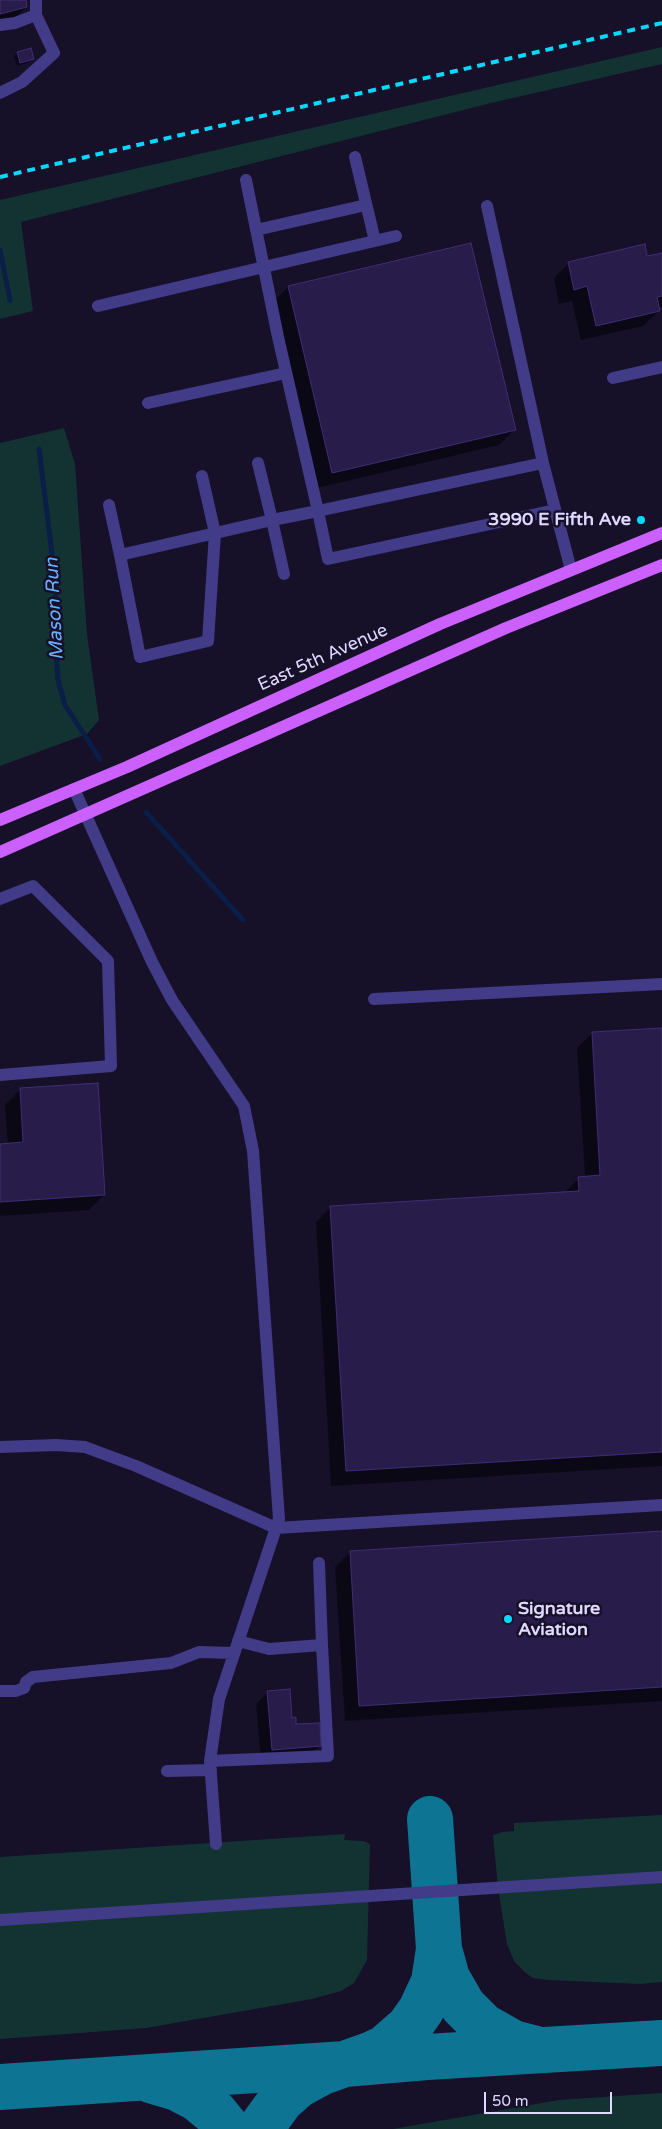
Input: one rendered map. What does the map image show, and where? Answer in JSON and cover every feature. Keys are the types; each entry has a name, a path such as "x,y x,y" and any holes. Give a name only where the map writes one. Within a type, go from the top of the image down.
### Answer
{"main road":[{"name":"East 5th Avenue","path":"0,820 127,767 440,624 662,533"},
{"path":"0,852 506,628 662,566"}],"street":[{"path":"0,93 22,82 54,53 36,15 36,0"},
{"path":"0,25 14,23 36,15"},
{"path":"355,157 375,241"},
{"path":"246,180 286,373 328,559 554,510"},
{"path":"256,230 366,205"},
{"path":"487,206 543,463 571,570"},
{"path":"98,306 396,236"},
{"path":"613,378 662,367"},
{"path":"148,403 286,373"},
{"path":"258,463 284,574"},
{"path":"120,555 272,520 543,463"},
{"path":"109,505 140,657 208,641 215,533 202,476"},
{"path":"74,789 152,962 172,1000 244,1106 253,1150 279,1519 219,1699 211,1766 216,1844"},
{"path":"0,899 33,886 108,961 112,1066 0,1075"},
{"path":"374,999 662,984"},
{"path":"0,1447 56,1445 85,1448 136,1466 276,1528 662,1505"},
{"path":"167,1771 328,1756 319,1563"},
{"path":"0,1691 16,1692 24,1688 26,1682 33,1677 171,1662 199,1652 236,1647 269,1648 322,1645"},
{"path":"0,1920 662,1877"}],"green space":[{"path":"662,47 662,64 491,103 21,222 33,311 0,319 0,200"},
{"path":"64,428 75,464 87,634 99,720 87,734 0,766 0,443"},
{"path":"662,1815 662,1982 640,1984 548,1980 533,1978 526,1973 514,1961 507,1944 498,1888 493,1835 514,1831 514,1823"},
{"path":"345,1834 344,1840 363,1841 370,1844 367,1960 354,1983 341,1991 312,1999 146,2028 0,2039 0,1857"},
{"path":"662,2093 662,2129 393,2129 559,2100"}],"building":[{"path":"0,0 26,0 27,7 0,14"},
{"path":"31,48 34,59 20,63 17,52"},
{"path":"471,243 516,430 332,473 288,286"},
{"path":"645,244 647,256 662,253 662,296 657,297 660,311 596,326 587,286 574,290 568,262"},
{"path":"662,1028 662,1452 346,1471 330,1206 579,1191 578,1177 600,1175 592,1032"},
{"path":"98,1083 105,1195 0,1202 0,1144 23,1142 20,1088"},
{"name":"Signature Aviation","path":"662,1531 662,1687 359,1706 350,1551"},
{"path":"290,1689 292,1718 296,1717 296,1724 320,1723 321,1746 272,1750 267,1691"}],"waterway":[{"name":"Mason Run","path":"0,250 10,300"},
{"name":"Mason Run","path":"39,449 56,586 55,638 58,680 65,705 100,759"},
{"name":"Mason Run","path":"146,812 243,920"}],"taxiway":[{"path":"430,1819 439,1949 447,1978 463,2006 483,2026 513,2043 536,2049"},
{"path":"260,2129 281,2100 298,2085 322,2072 385,2048 409,2027 421,2010 434,1982 439,1949"},
{"path":"0,2087 427,2057 662,2043"},
{"path":"150,2080 177,2088 198,2099 215,2113 228,2129"}],"railway":[{"path":"0,177 662,23"}],"place":[{"name":"3990 E Fifth Ave","path":"641,520"},
{"name":"Signature Aviation","path":"508,1619"}]}
